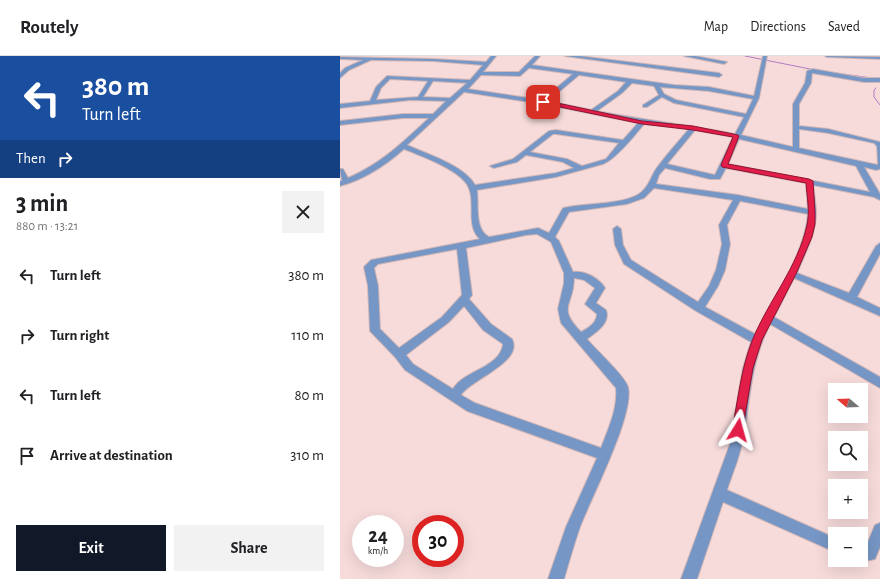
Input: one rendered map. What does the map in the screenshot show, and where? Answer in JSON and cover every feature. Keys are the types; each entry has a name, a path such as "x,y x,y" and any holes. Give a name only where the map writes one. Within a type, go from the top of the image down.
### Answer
{"street":[{"path":"340,171 343,183 368,172 381,164 403,146 463,90 494,56"},
{"path":"479,73 517,75 538,56"},
{"path":"567,56 714,82 756,98"},
{"path":"686,56 725,59 714,82"},
{"path":"827,56 844,58 880,58"},
{"path":"340,58 436,58 486,64"},
{"path":"340,76 347,69 370,58"},
{"path":"662,165 714,178 717,177 756,98 765,59"},
{"path":"528,66 674,87 714,82"},
{"path":"796,150 796,104 808,83 809,72 813,71 864,80 880,80"},
{"path":"543,102 578,73"},
{"path":"373,101 379,87 389,77 471,82"},
{"path":"420,98 431,80"},
{"path":"592,112 620,92 630,81"},
{"path":"656,84 661,94 674,101 748,116"},
{"path":"645,106 661,94 670,91 674,87"},
{"path":"463,90 543,102 642,122 693,128 736,136 876,168 880,167"},
{"path":"340,106 373,101 420,98 451,100"},
{"path":"340,123 403,116 434,116"},
{"path":"472,188 556,175 608,160 633,134 642,122"},
{"path":"795,127 828,131 876,142 880,145 880,164"},
{"path":"551,237 566,210 624,202 641,196 652,186 654,176 693,128"},
{"path":"494,166 515,161 551,132 624,142"},
{"path":"403,146 466,177 472,188 477,232 482,238 487,240"},
{"path":"525,153 565,160 580,168"},
{"path":"859,164 878,196"},
{"path":"724,165 878,196"},
{"path":"689,579 736,444 748,368 757,340 792,274 808,237 812,212 809,181"},
{"path":"652,186 738,198 812,212"},
{"path":"699,308 714,288 719,274 726,243 722,225 738,198"},
{"path":"617,229 619,245 627,262 699,308 757,340"},
{"path":"556,579 573,527 605,455 620,412 623,398 622,387 566,323 562,313 562,304 568,286 569,276 555,242 551,237 538,231 526,232 461,246 378,261 374,262 369,267 373,286 375,331 399,354 409,367 471,406 605,455"},
{"path":"399,354 449,316 467,295 461,246"},
{"path":"851,298 876,262 880,246"},
{"path":"792,274 851,298 880,312"},
{"path":"569,276 578,275 599,284 600,288 590,304 602,313 602,320 598,326 580,338"},
{"path":"454,396 458,388 486,371 499,360 507,351 508,346 508,342 487,327 480,316 464,300"},
{"path":"769,319 880,383"},
{"path":"719,493 828,542"},
{"path":"868,554 870,554 880,530"}],"waterway":[{"path":"745,56 815,70"},
{"path":"835,73 872,78"},
{"path":"876,88 874,90 874,97 880,105"}],"route":[{"path":"543,102 642,122 693,128 736,136 724,165 809,181 812,212 808,237 792,274 757,340 748,368 738,430"}]}
